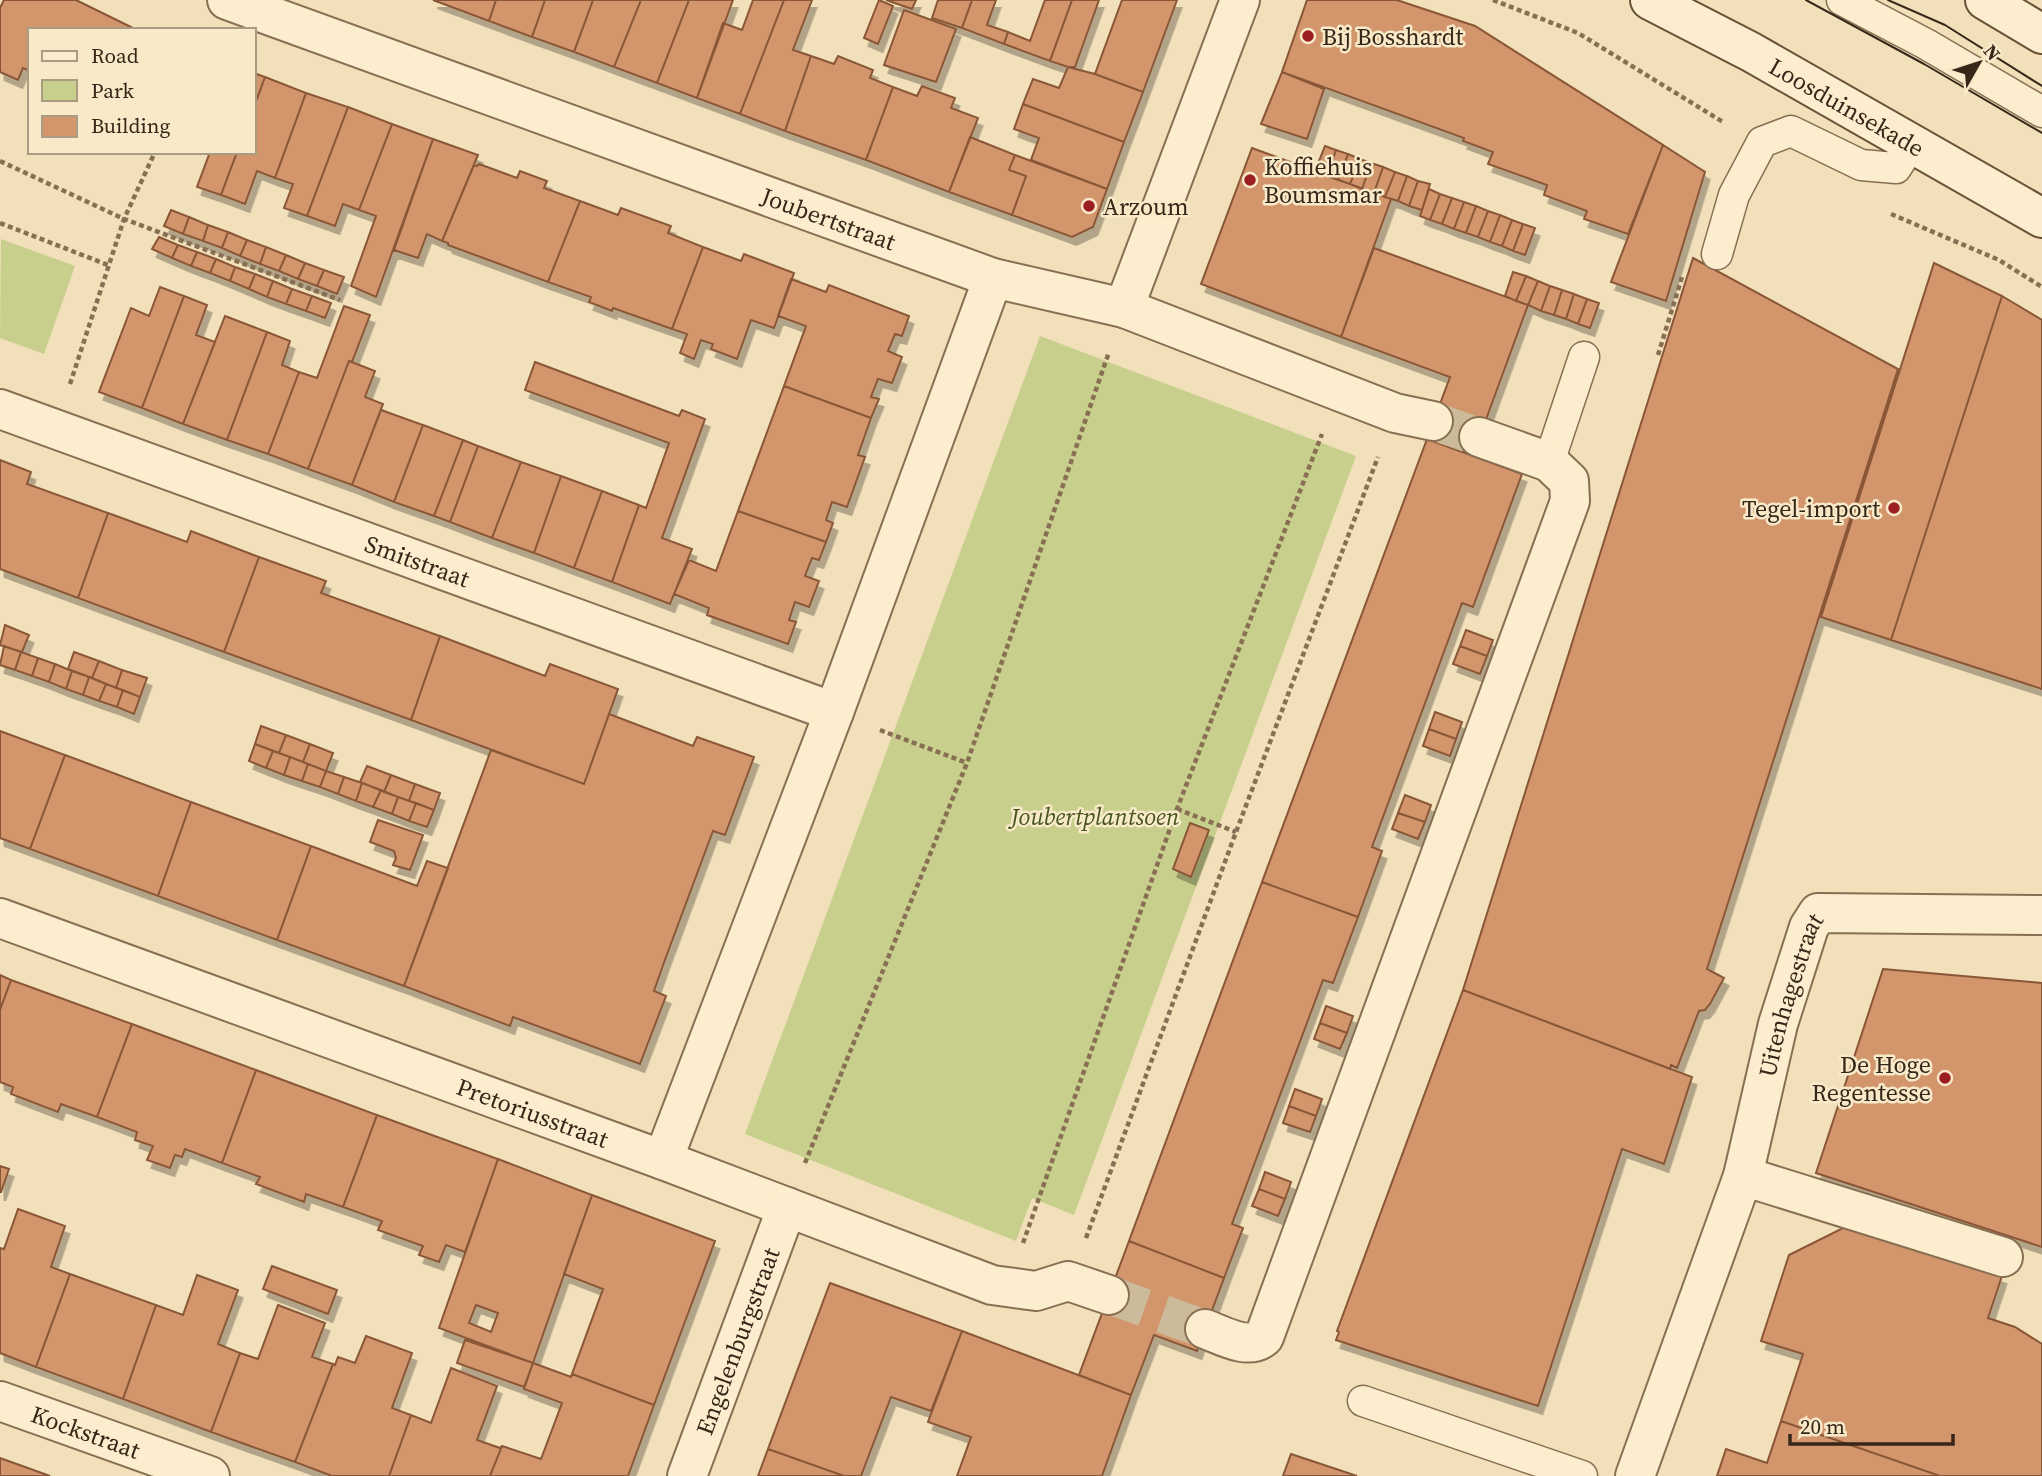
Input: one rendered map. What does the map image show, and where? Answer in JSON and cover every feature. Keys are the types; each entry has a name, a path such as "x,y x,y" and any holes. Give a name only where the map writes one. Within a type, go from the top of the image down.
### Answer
{"street":[{"name":"Joubertstraat","path":"228,0 993,278 1124,308 1395,413 1433,421"},
{"path":"1124,308 1240,0"},
{"name":"Loosduinsekade","path":"1650,0 1751,52 2042,218"},
{"path":"1985,0 2042,34"},
{"path":"663,1160 835,712 993,278"},
{"name":"Smitstraat","path":"0,408 835,712"},
{"path":"1205,1329 1248,1344 1258,1342 1264,1337 1570,501 1569,481 1549,462 1479,437"},
{"name":"Uitenhagestraat","path":"1635,1476 1743,1176 1778,1024 1808,927 1818,913 2042,915"},
{"name":"Pretoriusstraat","path":"0,918 663,1160 992,1285 1036,1291 1069,1281"},
{"path":"1743,1176 2003,1257"},
{"name":"Engelenburgstraat","path":"687,1476 787,1207"},
{"path":"1069,1281 1109,1295"},
{"name":"Kockstraat","path":"0,1401 209,1476"}],"lane":[{"path":"1842,0 1926,44 2042,112"},
{"path":"1717,254 1734,195 1762,142 1791,131 1861,165 1896,168 1912,143"},
{"path":"1549,462 1584,357"},
{"path":"1363,1401 1581,1476"}],"path":[{"path":"56,429 124,219 154,154"},
{"path":"0,161 124,219 340,300"},
{"path":"0,223 108,265"},
{"path":"787,1207 967,764 1124,308"},
{"path":"1069,1281 1395,413"},
{"path":"1007,1287 1177,809 1324,429"},
{"path":"835,712 967,764"},
{"path":"1177,809 1236,832"}],"green space":[{"path":"1,239 75,266 44,354 0,338"},
{"name":"Joubertplantsoen","path":"1040,336 1356,456 1074,1215 1032,1198 1016,1241 745,1134"}],"building":[{"path":"4,0 76,0 133,28 28,28 28,70 23,68 18,80 0,72 0,8"},
{"path":"433,0 496,0 489,21"},
{"path":"496,0 545,0 532,37 489,21"},
{"path":"545,0 593,0 574,52 532,37"},
{"path":"593,0 641,0 614,67 574,52"},
{"path":"641,0 689,0 657,83 614,67"},
{"path":"689,0 733,0 697,98 657,83"},
{"path":"753,0 784,0 740,114 697,98 723,23 742,30"},
{"path":"784,0 812,0 793,50 811,56 785,131 740,114"},
{"path":"879,0 893,6 878,44 864,38"},
{"path":"886,0 916,0 912,9"},
{"path":"938,0 972,0 962,28 932,18"},
{"path":"972,0 996,0 987,25 1008,32 1004,44 962,28"},
{"path":"1045,0 1072,0 1050,61 1004,44 1008,32 1030,41"},
{"path":"1072,0 1099,0 1075,67 1068,67 1050,61"},
{"path":"1122,0 1177,0 1143,92 1095,74"},
{"path":"1307,0 1397,0 1475,26 1663,145 1628,234 1584,219 1587,211 1544,195 1547,185 1488,164 1493,152 1463,141 1464,138 1282,72"},
{"path":"904,10 956,29 936,82 884,65"},
{"path":"811,56 834,64 838,56 873,70 870,78 893,87 866,160 785,131"},
{"path":"1068,67 1143,92 1124,142 1023,104 1033,79 1059,88"},
{"path":"1282,72 1324,89 1307,139 1261,124"},
{"path":"256,74 265,77 256,102"},
{"path":"265,77 306,93 275,178 257,171 245,204 221,195 236,154 256,154 256,102"},
{"path":"922,86 955,98 951,108 978,118 949,192 866,160 893,87 917,96"},
{"path":"306,93 348,107 307,216 284,208 293,184 275,178"},
{"path":"1023,104 1124,142 1107,189 1031,160 1039,138 1014,129"},
{"path":"348,107 392,124 359,210 343,204 335,226 307,216"},
{"path":"392,124 433,139 376,297 351,286 376,216 359,210"},
{"path":"970,137 1015,155 1009,170 1026,176 1012,215 949,192"},
{"path":"433,139 478,155 442,241 427,234 418,258 394,250"},
{"path":"1663,145 1705,172 1666,301 1611,282"},
{"path":"1325,146 1336,150 1327,176 1315,171"},
{"path":"1252,148 1391,199 1341,337 1201,284"},
{"path":"1336,150 1348,154 1338,180 1327,176"},
{"path":"209,154 236,154 221,195 197,187"},
{"path":"1348,154 1360,159 1350,184 1338,180"},
{"path":"1015,155 1107,189 1093,227 1072,237 1012,215 1026,176 1009,170"},
{"path":"1360,159 1371,163 1362,189 1350,184"},
{"path":"1371,163 1383,167 1374,193 1362,189"},
{"path":"479,164 517,178 520,171 547,181 544,188 580,201 548,282 442,241 474,165"},
{"path":"1383,167 1395,172 1385,197 1374,193"},
{"path":"1395,172 1407,176 1398,201 1385,197"},
{"path":"1407,176 1418,181 1409,206 1398,201"},
{"path":"1418,181 1430,184 1422,210 1409,206"},
{"path":"1429,189 1440,194 1430,220 1420,216"},
{"path":"1440,194 1452,198 1442,224 1430,220"},
{"path":"1452,198 1464,202 1454,229 1442,224"},
{"path":"580,201 618,215 621,208 671,226 668,233 703,247 672,329 613,308 612,311 589,302 591,297 548,282"},
{"path":"1464,202 1476,206 1466,233 1454,229"},
{"path":"1476,206 1488,211 1478,237 1466,233"},
{"path":"171,210 189,217 183,234 164,226"},
{"path":"1488,211 1500,215 1490,242 1478,237"},
{"path":"1500,215 1512,220 1502,246 1490,242"},
{"path":"189,217 208,225 203,241 183,234"},
{"path":"1512,220 1523,224 1513,251 1502,246"},
{"path":"1523,224 1535,228 1525,255 1513,251"},
{"path":"208,225 228,232 222,248 203,241"},
{"path":"228,232 247,240 240,256 222,248"},
{"path":"159,237 178,245 172,258 152,249"},
{"path":"247,240 266,247 260,264 240,256"},
{"path":"178,245 197,252 191,266 172,258"},
{"path":"266,247 286,255 279,271 260,264"},
{"path":"703,247 741,261 744,254 794,273 774,328 751,320 737,359 711,349 713,344 701,340 694,359 680,353 687,334 672,329"},
{"path":"1374,248 1528,305 1473,455 1427,439 1450,377 1341,337"},
{"path":"197,252 216,259 210,273 191,266"},
{"path":"286,255 305,263 298,279 279,271"},
{"path":"1693,258 1898,369 1707,969 1724,978 1710,1004 1705,1010 1699,1011 1677,1068 1671,1065 1670,1069 1463,990"},
{"path":"216,259 235,267 230,281 210,273"},
{"path":"305,263 324,270 317,286 298,279"},
{"name":"Tegel-import","path":"1934,263 2002,296 1891,640 1821,617"},
{"path":"235,267 255,274 249,289 230,281"},
{"path":"324,270 344,277 337,294 317,286"},
{"path":"1513,272 1526,276 1516,301 1505,296"},
{"path":"255,274 273,281 267,297 249,289"},
{"path":"1526,276 1538,281 1528,305 1516,301"},
{"path":"791,279 826,292 829,285 909,316 902,336 895,334 888,351 902,357 892,383 878,379 871,397 879,399 871,418 784,386 806,326 778,316"},
{"path":"273,281 292,289 286,304 267,297"},
{"path":"1538,281 1550,286 1541,311 1528,305"},
{"path":"1550,286 1562,290 1554,315 1541,311"},
{"path":"160,287 184,296 142,408 99,392 131,308 149,316"},
{"path":"292,289 312,296 306,311 286,304"},
{"path":"1562,290 1574,294 1566,319 1554,315"},
{"path":"1574,294 1587,299 1578,324 1566,319"},
{"path":"184,296 207,305 196,335 215,342 183,424 142,408"},
{"path":"312,296 331,303 325,318 306,311"},
{"path":"2002,296 2042,320 2042,689 1891,640"},
{"path":"1587,299 1599,303 1590,328 1578,324"},
{"path":"344,306 370,315 352,362 349,361 308,469 268,454 299,372 317,378"},
{"path":"225,316 267,332 227,440 183,424"},
{"path":"267,332 290,341 282,365 299,372 268,454 227,440"},
{"path":"349,361 375,371 365,397 383,404 352,485 308,469"},
{"path":"535,362 679,416 682,410 705,419 662,538 692,549 670,604 612,582 639,505 646,508 669,443 525,390"},
{"path":"784,386 871,418 858,455 865,457 847,507 832,502 826,520 833,523 826,542 738,511"},
{"path":"381,410 423,425 394,502 352,485"},
{"path":"423,425 463,440 434,516 394,502"},
{"path":"1427,439 1522,474 1473,607 1462,603 1372,847 1382,851 1358,917 1262,882"},
{"path":"463,440 478,446 450,522 434,516"},
{"path":"478,446 521,462 492,538 450,522"},
{"path":"0,460 31,472 27,484 108,513 78,598 0,569"},
{"path":"521,462 561,476 534,553 492,538"},
{"path":"561,476 602,491 574,568 534,553"},
{"path":"602,491 639,505 612,582 574,568"},
{"path":"738,511 826,542 819,560 812,558 805,576 819,581 809,607 795,602 789,620 796,622 788,644 707,615 709,608 674,594 689,560 716,571"},
{"path":"108,513 187,542 191,531 259,557 224,652 78,598"},
{"path":"259,557 326,581 321,593 440,636 411,720 224,652"},
{"path":"5,625 29,635 22,652 0,645"},
{"path":"1466,630 1493,640 1487,656 1460,646"},
{"path":"440,636 545,676 550,664 618,689 584,784 411,720"},
{"path":"4,646 21,652 15,670 0,665"},
{"path":"1460,646 1487,656 1480,674 1453,664"},
{"path":"21,652 38,658 32,676 15,670"},
{"path":"74,652 99,661 92,678 68,669"},
{"path":"38,658 55,664 49,682 32,676"},
{"path":"99,661 122,670 116,688 92,678"},
{"path":"55,664 72,671 66,689 49,682"},
{"path":"122,670 147,678 140,697 116,688"},
{"path":"72,671 89,677 83,695 66,689"},
{"path":"89,677 106,684 99,701 83,695"},
{"path":"106,684 123,690 117,707 99,701"},
{"path":"123,690 140,697 134,714 117,707"},
{"path":"1435,712 1462,722 1456,739 1429,729"},
{"path":"609,714 693,746 697,737 754,757 725,835 713,831 666,957 654,991 666,996 640,1064 513,1017 510,1026 404,986 491,750 584,784"},
{"path":"261,726 286,735 279,753 255,744"},
{"path":"1429,729 1456,739 1450,756 1423,746"},
{"path":"0,731 65,755 30,849 0,838"},
{"path":"286,735 310,744 303,762 279,753"},
{"path":"255,744 273,751 266,768 249,761"},
{"path":"310,744 333,753 326,771 303,762"},
{"path":"273,751 290,757 284,775 266,768"},
{"path":"65,755 191,802 158,896 30,849"},
{"path":"290,757 308,764 302,781 284,775"},
{"path":"308,764 326,771 320,787 302,781"},
{"path":"367,766 391,775 384,792 360,782"},
{"path":"326,771 344,777 338,794 320,787"},
{"path":"391,775 415,784 409,801 384,792"},
{"path":"344,777 362,783 356,801 338,794"},
{"path":"362,783 381,790 373,807 356,801"},
{"path":"415,784 440,793 434,810 409,801"},
{"path":"381,790 398,797 392,814 373,807"},
{"path":"1405,795 1431,805 1425,822 1398,813"},
{"path":"398,797 416,803 409,821 392,814"},
{"path":"191,802 311,846 277,940 158,896"},
{"path":"416,803 434,810 427,827 409,821"},
{"path":"1398,813 1425,822 1418,839 1392,829"},
{"path":"378,820 423,835 410,870 393,865 396,858 394,851 370,842"},
{"path":"1190,823 1209,830 1191,877 1173,869"},
{"path":"311,846 417,886 427,861 448,868 404,986 277,940"},
{"path":"1262,882 1358,917 1333,983 1323,980 1232,1224 1243,1228 1224,1278 1129,1241"},
{"name":"De Hoge Regentesse","path":"1883,969 2042,983 2042,1247 1816,1173"},
{"path":"0,975 11,980 0,1010"},
{"path":"11,980 132,1024 97,1117 61,1104 58,1112 11,1094 13,1087 0,1082 0,1010"},
{"path":"1463,990 1692,1077 1664,1164 1622,1149 1538,1406 1336,1340 1337,1331"},
{"path":"1326,1006 1353,1016 1347,1033 1320,1023"},
{"path":"1320,1023 1347,1033 1340,1049 1314,1039"},
{"path":"132,1024 256,1070 222,1163 185,1149 182,1157 175,1155 170,1168 147,1160 153,1146 135,1140 137,1132 97,1117"},
{"path":"256,1070 377,1115 343,1207 306,1194 304,1202 256,1184 260,1177 222,1163"},
{"path":"1295,1089 1322,1099 1316,1116 1289,1106"},
{"path":"1289,1106 1316,1116 1310,1132 1283,1123"},
{"path":"377,1115 498,1159 465,1252 446,1245 439,1262 419,1255 423,1246 378,1230 382,1221 343,1207"},
{"path":"498,1159 592,1195 533,1363 439,1328","holes":["476,1305 498,1313 491,1332 469,1323"]},
{"path":"0,1166 9,1169 1,1192 0,1192"},
{"path":"1265,1172 1291,1182 1285,1199 1259,1189"},
{"path":"1259,1189 1285,1199 1278,1216 1252,1206"},
{"path":"592,1195 715,1241 654,1405 572,1374 603,1289 564,1274"},
{"path":"18,1209 65,1226 51,1267 70,1274 36,1367 0,1353 0,1248 4,1249"},
{"path":"1847,1226 2002,1276 1988,1318 2015,1327 2042,1344 2042,1476 1940,1476 1781,1421 1803,1354 1761,1341 1789,1255"},
{"path":"1129,1241 1224,1278 1197,1351 1154,1335 1131,1395 1079,1375"},
{"path":"272,1266 337,1290 328,1314 263,1289"},
{"path":"70,1274 156,1305 123,1399 36,1367"},
{"path":"197,1275 238,1290 218,1344 240,1353 211,1432 123,1399 156,1305 183,1315"},
{"path":"830,1283 962,1331 931,1411 891,1397 861,1476 844,1476 768,1449"},
{"path":"278,1305 325,1323 312,1357 333,1364 295,1462 211,1432 240,1353 258,1359"},
{"path":"962,1331 1131,1395 1102,1476 957,1476 971,1437 928,1422"},
{"path":"366,1336 412,1353 392,1408 411,1415 389,1476 332,1476 295,1462 333,1364 335,1365 338,1357 355,1363"},
{"path":"465,1340 533,1363 524,1387 457,1363"},
{"path":"533,1363 571,1377 572,1374 654,1405 628,1476 490,1476 502,1446 541,1459 562,1403 524,1389"},
{"path":"451,1368 497,1386 477,1440 500,1448 502,1446 490,1476 389,1476 411,1415 431,1423"},
{"path":"1781,1421 1940,1476 1717,1476 1726,1449 1767,1463"},
{"path":"768,1449 844,1476 758,1476"},
{"path":"1291,1454 1357,1476 1283,1476"},
{"path":"0,1458 50,1476 0,1476"}],"tunnel":[{"path":"1433,421 1479,437"},
{"path":"1109,1295 1205,1329"}],"tram line":[{"path":"1806,0 1924,64 2042,133"},
{"path":"1888,0 1945,25 2042,86"}],"place":[{"name":"Bij Bosshardt","path":"1308,36"},
{"name":"Koffiehuis Boumsmar","path":"1250,180"},
{"name":"Arzoum","path":"1089,206"},
{"name":"Tegel-import","path":"1894,508"},
{"name":"De Hoge Regentesse","path":"1945,1078"}]}
